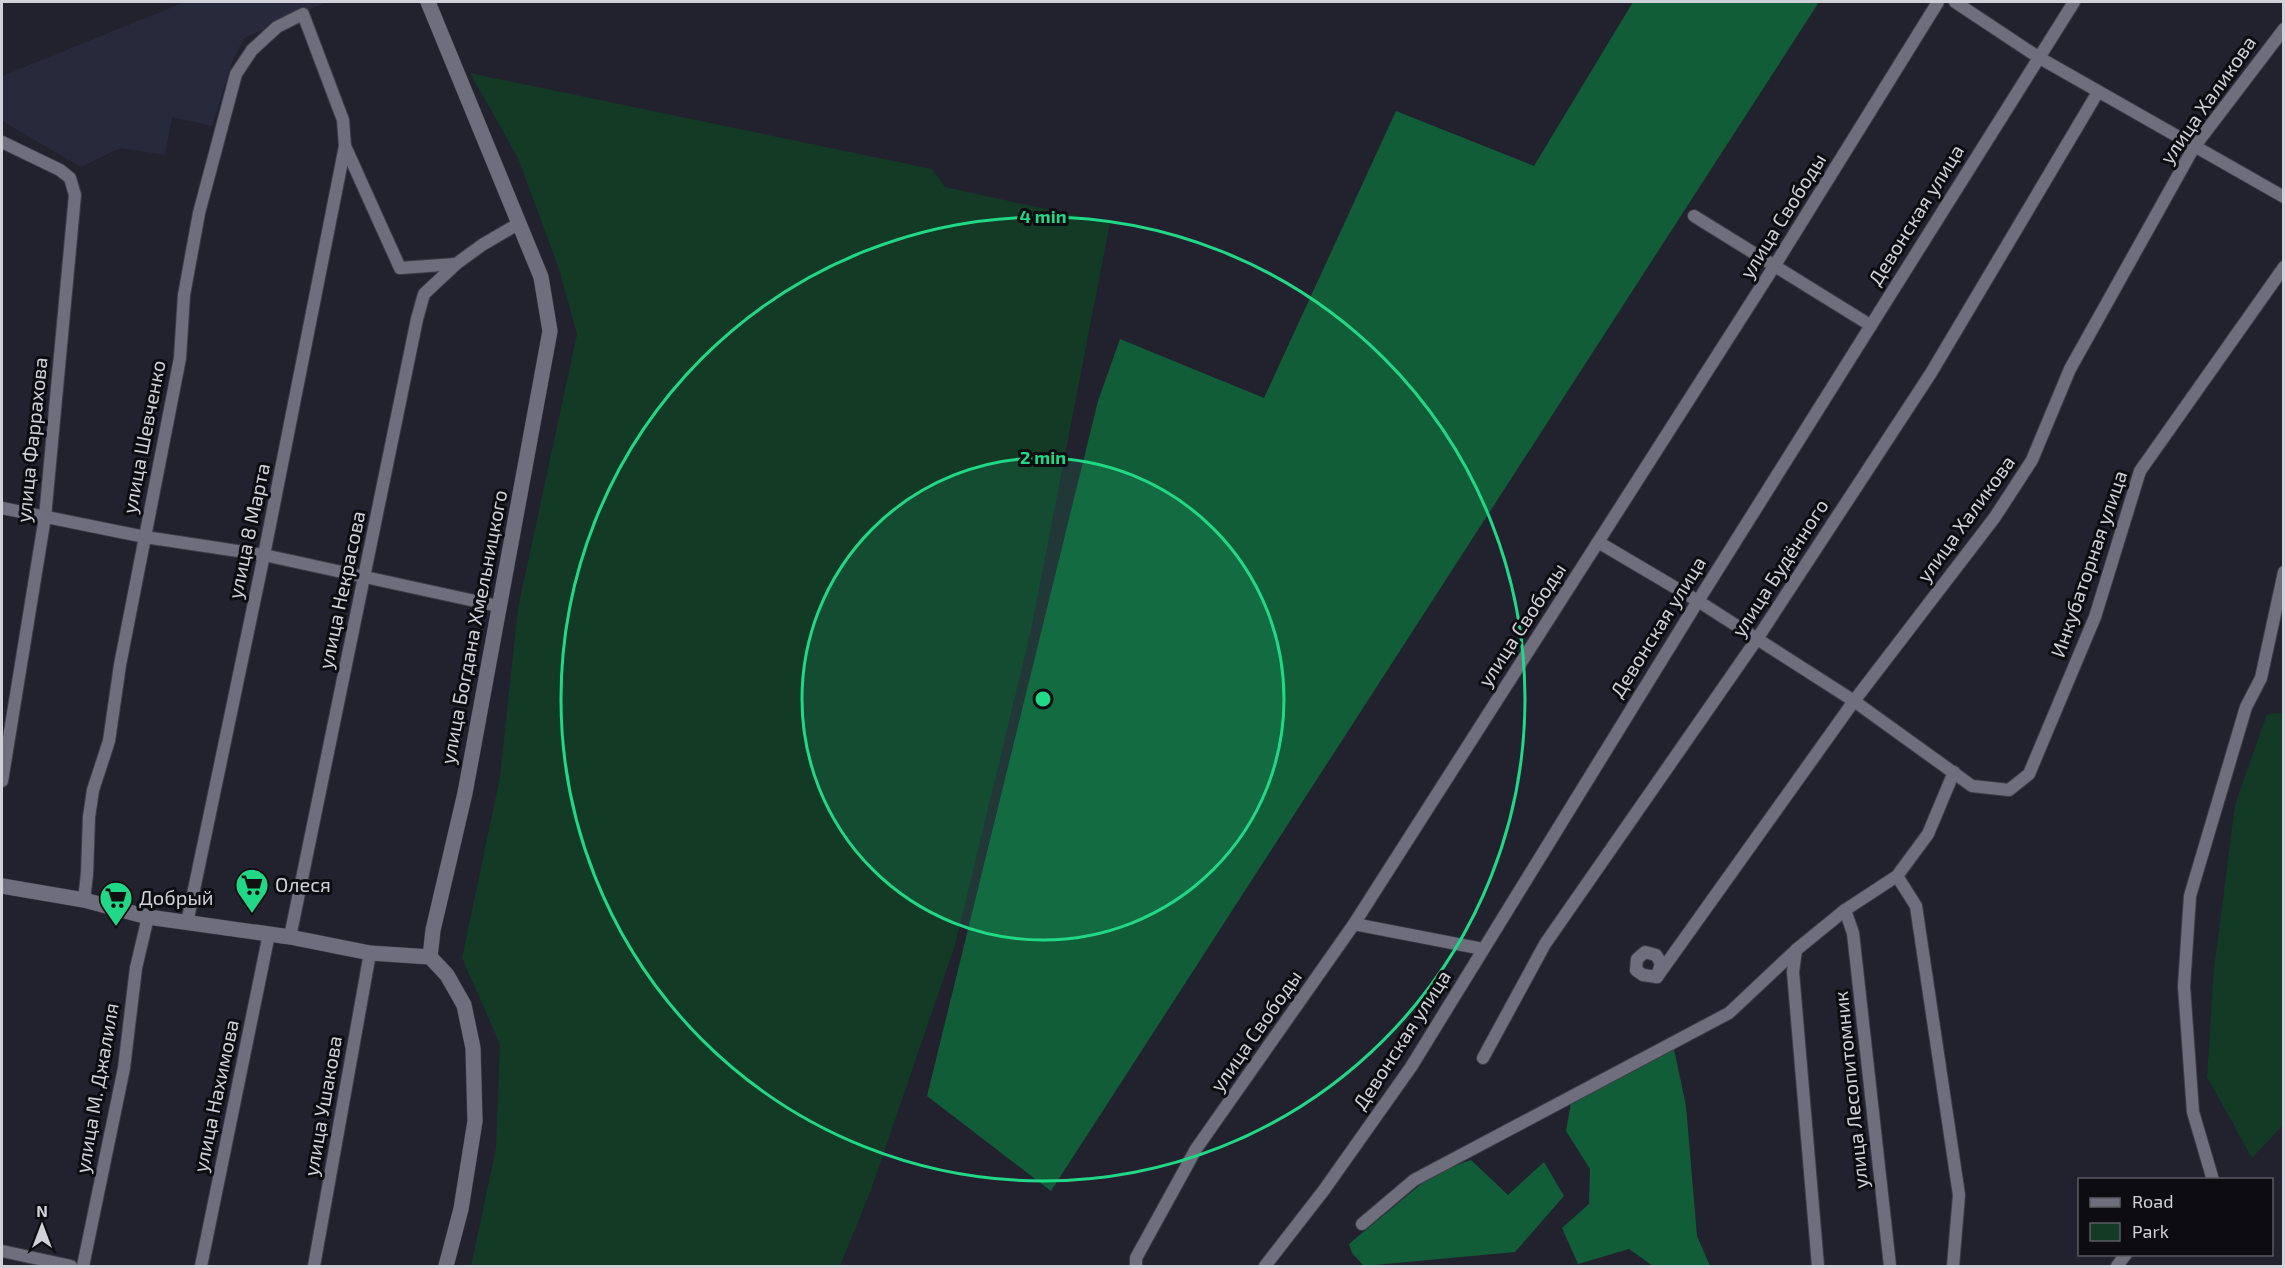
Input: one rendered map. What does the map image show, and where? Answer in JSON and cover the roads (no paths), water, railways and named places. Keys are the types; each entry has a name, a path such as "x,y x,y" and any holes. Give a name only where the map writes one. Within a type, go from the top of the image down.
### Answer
{"street":[{"name":"улица Богдана Хмельницкого","path":"428,2 541,277 550,331 465,794 430,957"},
{"name":"улица Свободы","path":"1136,1266 1136,1258 1196,1149 1354,924 1775,265 1938,2"},
{"path":"1955,2 2038,57 2283,197"},
{"name":"Девонская улица","path":"1265,1266 1324,1190 1411,1067 1698,601 2074,2"},
{"name":"улица Шевченко","path":"84,900 93,790 109,741 120,665 180,358 184,295 199,213 236,74 252,50 277,27 303,14 343,120 345,146"},
{"name":"улица Халикова","path":"1658,977 1854,701 1995,517 2032,460 2070,369 2194,147 2283,29"},
{"name":"улица Будённого","path":"1483,1058 1545,944 1757,639 1931,373 2098,92"},
{"name":"улица Фаррахова","path":"2,142 60,170 70,178 75,195 45,517 2,781"},
{"path":"345,146 400,268 456,264"},
{"name":"улица 8 Марта","path":"187,923 264,555 345,146"},
{"path":"1694,216 1870,325"},
{"name":"улица Некрасова","path":"290,937 424,294 456,264 482,245 518,224"},
{"name":"Инкубаторная улица","path":"1598,542 1698,601 1854,701 1971,786 2009,790 2029,774 2095,617 2140,471 2283,267"},
{"path":"2,508 145,537 264,555 498,606"},
{"path":"2213,1178 2193,1112 2184,986 2190,896 2246,707 2261,678 2283,572"},
{"path":"1362,1224 1414,1180 1729,1013 1796,950 1845,910 1897,876 1928,834 1954,772"},
{"path":"1897,876 1916,906 1959,1195 1953,1266"},
{"path":"2,886 84,900 148,917 290,937 370,953 430,957 447,975 464,1005 473,1048 475,1121 461,1209 447,1266"},
{"name":"улица Лесопитомник","path":"1845,910 1853,933 1890,1266"},
{"name":"улица М. Джалиля","path":"83,1266 124,1068 136,968 148,917"},
{"path":"1354,924 1483,949"},
{"name":"улица Нахимова","path":"201,1266 269,934"},
{"path":"1796,950 1793,972 1818,1266"},
{"name":"улица Ушакова","path":"314,1266 370,953"},
{"path":"2,1251 71,1266"}],"place":[{"name":"Олеся","path":"252,914"},
{"name":"Добрый","path":"116,927"}]}
